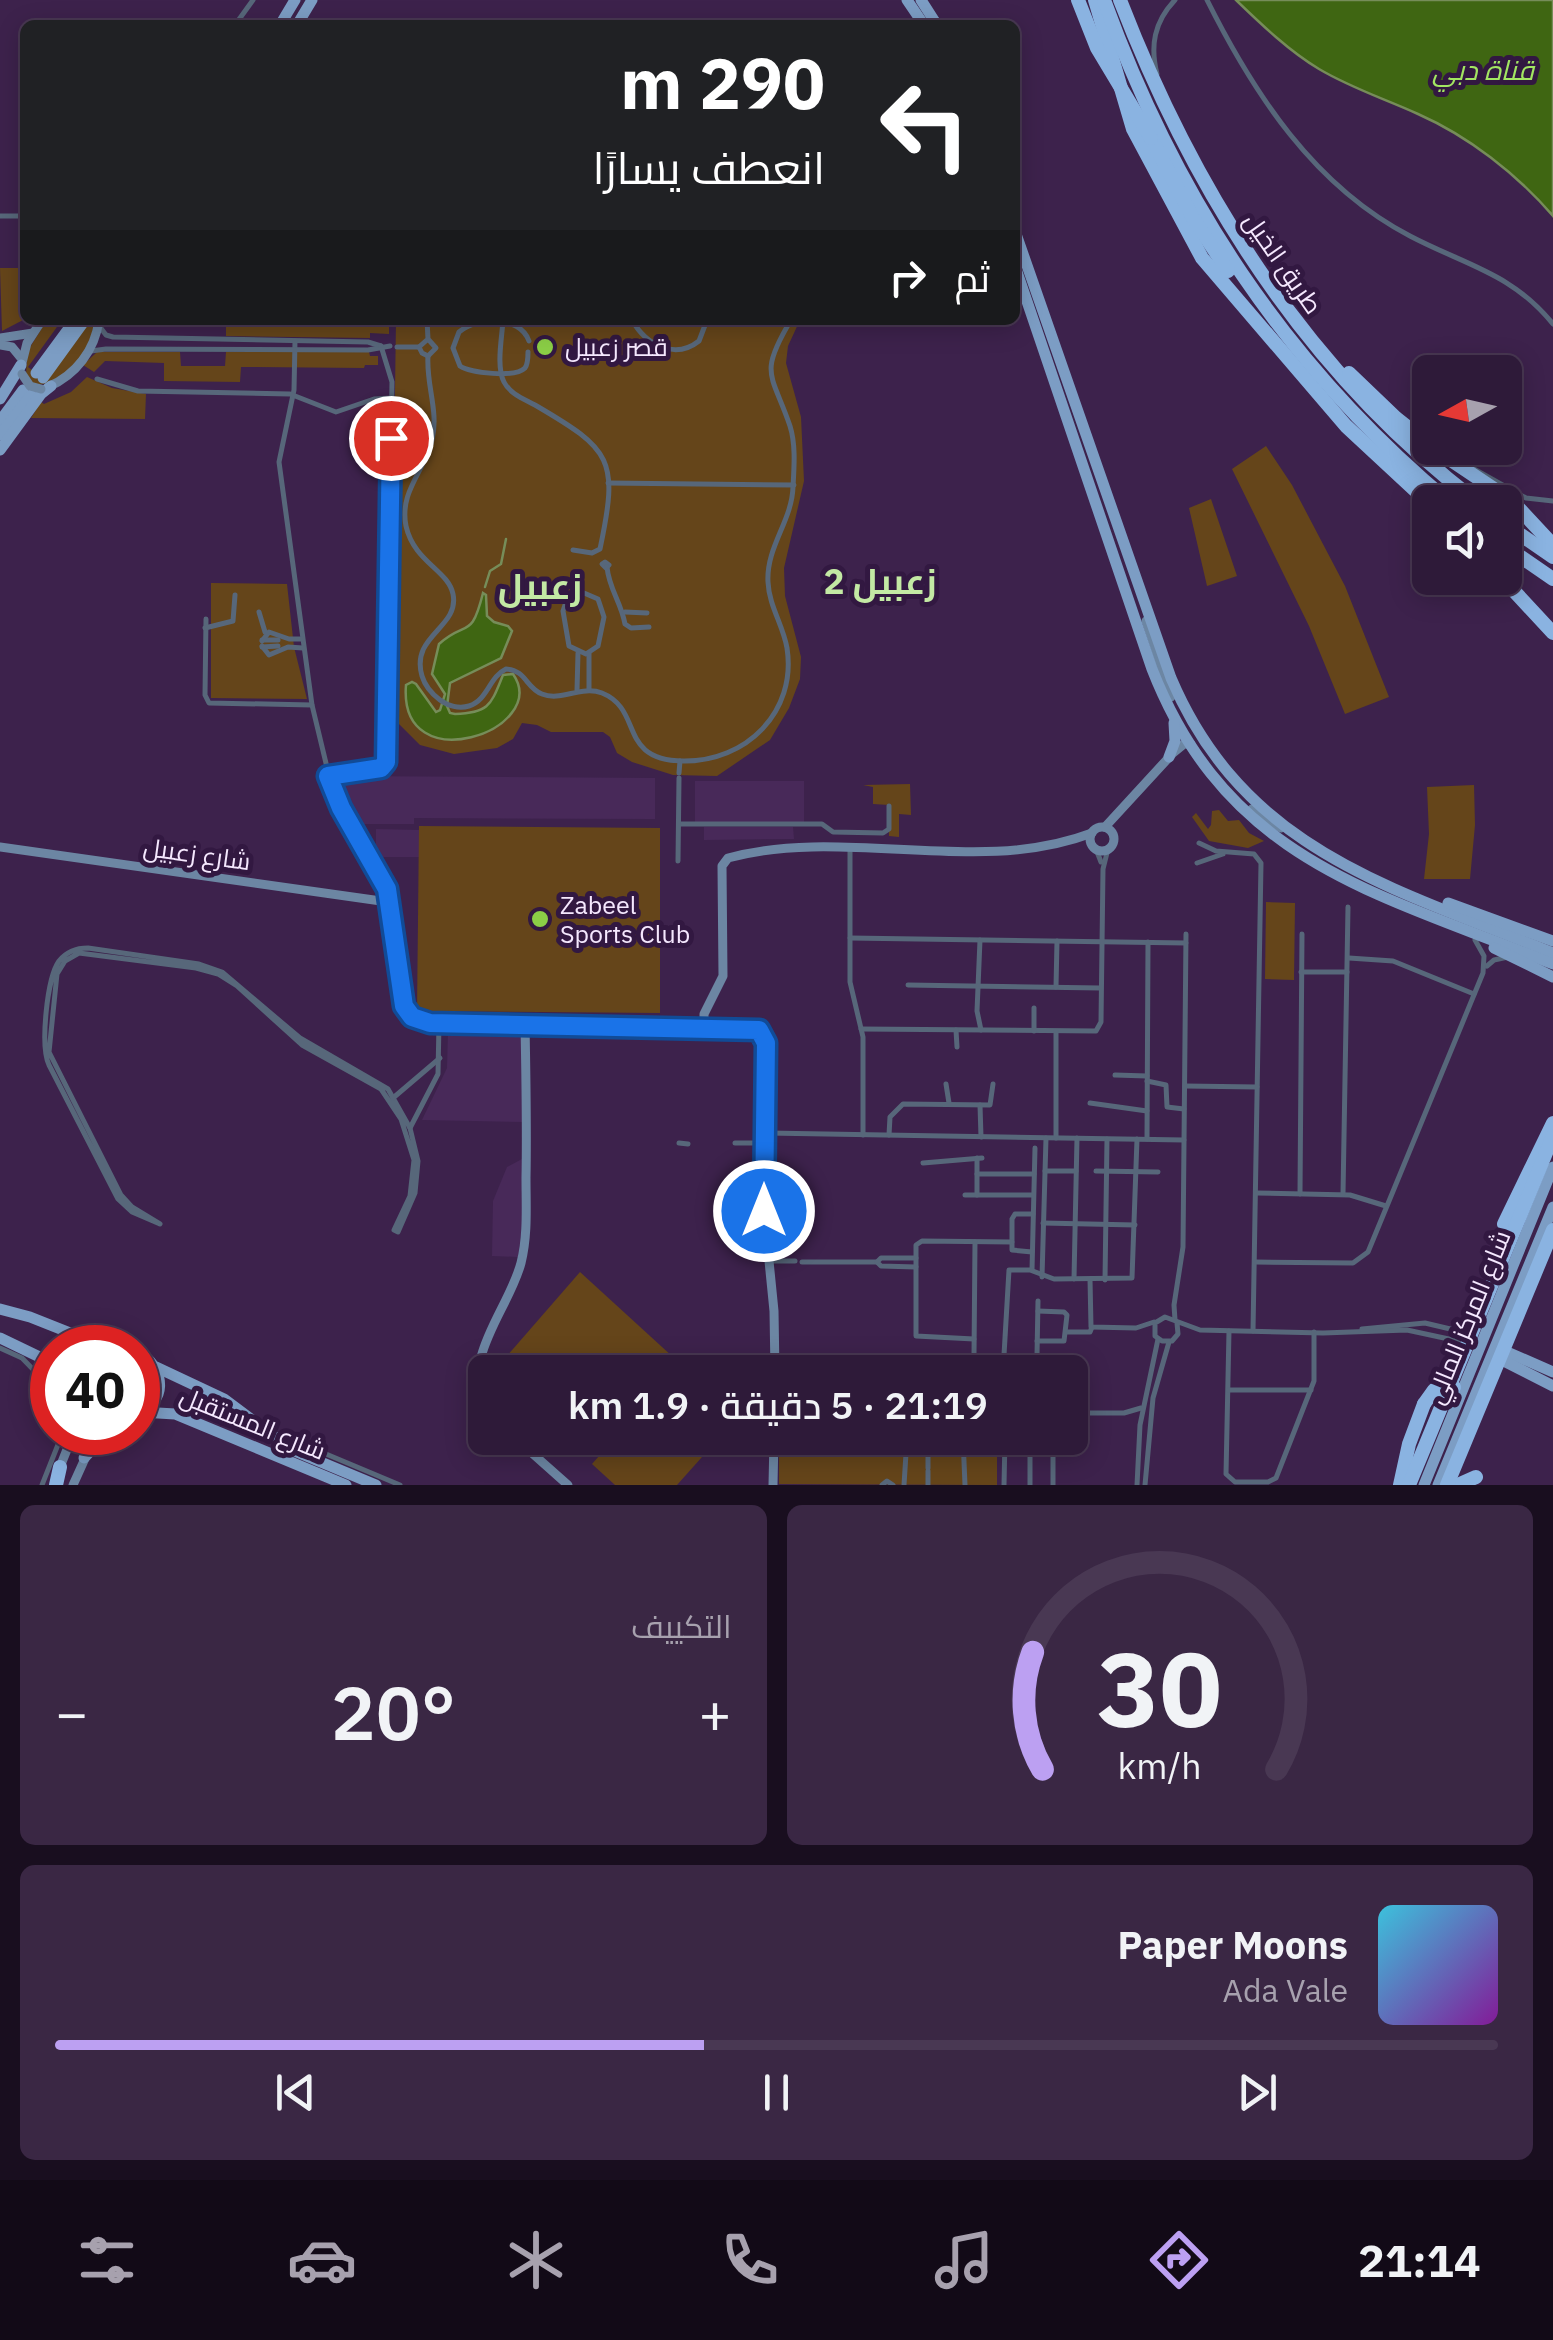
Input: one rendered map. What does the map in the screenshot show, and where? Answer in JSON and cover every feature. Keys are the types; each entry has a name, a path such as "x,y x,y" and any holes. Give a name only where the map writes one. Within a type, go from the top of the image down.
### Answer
{"highway":[{"path":"1078,0 1098,48 1221,262 1281,331"},
{"path":"1095,0 1125,107 1147,160 1202,258 1360,441 1412,488"},
{"name":"طريق الخيل","path":"1104,0 1139,89 1186,185 1239,273 1281,331 1367,428 1431,485"},
{"name":"طريق الخيل","path":"1120,0 1162,102 1218,210 1255,267 1300,327 1377,416 1457,485"},
{"path":"1173,180 1208,254 1257,324"},
{"path":"1300,327 1412,432"},
{"path":"1460,465 1512,501 1553,545"},
{"path":"1522,536 1553,557"},
{"path":"1522,558 1553,579"},
{"path":"1518,595 1553,633"},
{"path":"1504,1224 1553,1122"},
{"path":"1408,1485 1553,1136"},
{"path":"1494,1351 1553,1230"},
{"path":"1448,1485 1510,1322"},
{"path":"1400,1485 1408,1444 1425,1400 1438,1388 1460,1384"},
{"path":"54,1485 60,1467"},
{"path":"1458,1485 1476,1477"}],"main road":[{"path":"1020,245 1171,678 1196,727 1240,788 1288,832 1333,860 1403,898 1553,964"},
{"path":"1020,281 1148,658 1172,714 1208,772 1240,809 1283,844 1333,874 1553,953"},
{"path":"0,421 38,385 72,325"},
{"path":"0,435 90,325"},
{"path":"0,399 22,366"},
{"path":"0,450 41,394 38,385"},
{"path":"1172,714 1175,740 1167,761 1187,760 1208,772"},
{"path":"1403,898 1425,895 1553,941"},
{"path":"1403,898 1423,918 1553,978"},
{"name":"شارع المركز المالي","path":"1438,1485 1494,1351 1504,1290 1551,1173"},
{"name":"شارع المركز المالي","path":"1510,1322 1553,1207"},
{"path":"1448,1485 1452,1441 1494,1351 1524,1241"},
{"path":"1460,1336 1484,1322 1495,1298 1504,1290"},
{"path":"0,1309 48,1325"},
{"path":"1460,1336 1553,1372"},
{"path":"1460,1336 1466,1358 1460,1384"},
{"path":"0,1338 30,1352"},
{"path":"1480,1385 1496,1367 1494,1351"},
{"path":"1494,1351 1553,1386"},
{"name":"شارع المركز المالي","path":"1424,1485 1460,1384 1494,1351"},
{"name":"شارع المستقبل","path":"160,1369 224,1398 337,1481 376,1485"},
{"name":"شارع المستقبل","path":"160,1416 198,1423 309,1464"},
{"path":"84,1458 87,1455"},
{"path":"309,1464 337,1481"}],"street":[{"path":"238,20 253,0"},
{"path":"1162,102 1154,37 1164,13 1175,0"},
{"path":"1208,0 1250,80 1288,133 1326,176 1402,232 1504,280 1553,324"},
{"path":"22,366 38,325"},
{"path":"0,342 16,349 30,386 38,385 73,371 88,352 93,325"},
{"path":"97,325 113,337 368,342 419,347 428,339"},
{"path":"427,325 428,339 436,348"},
{"path":"475,325 457,335 453,348 456,360 465,370 477,373 524,368 528,352"},
{"path":"506,325 501,372 513,392 590,439 604,460 607,514 598,551 606,564 609,588 624,612 624,622 629,628 649,628"},
{"path":"516,325 529,340"},
{"path":"636,325 649,340 679,350 700,341 705,325"},
{"path":"453,348 436,348 428,356 434,429 430,449 408,488 405,519 415,548 447,582 453,601 447,620 424,645 420,661 423,679 438,699 458,707 478,701 497,674 506,669 520,673 544,695 589,690 606,695 617,703 644,750 680,761 714,758 742,746 765,727 781,700 788,660 783,631 771,604 768,571 772,550 790,511 794,484 792,438 771,372 777,342 788,325"},
{"path":"0,342 32,333"},
{"path":"295,341 293,394 279,462 312,705 328,776 341,808 384,880 404,1006 416,1020 440,1023 752,1028 763,1035 764,1211 773,1355"},
{"path":"88,352 106,348 368,350 381,346"},
{"path":"328,776 381,768 386,762 392,379 381,346"},
{"path":"419,347 428,356"},
{"path":"97,379 138,391 293,394 340,412 370,400 392,398"},
{"path":"1467,465 1526,498 1553,501"},
{"path":"608,482 794,484"},
{"path":"573,550 598,551"},
{"path":"589,690 590,654 599,643 604,622 600,601 592,594 570,596 564,604 567,641 578,652 590,654"},
{"path":"600,601 613,594"},
{"path":"206,628 234,620 236,595"},
{"path":"1093,842 1109,829 1167,761 1189,744 1190,733 1158,661 1145,607"},
{"path":"259,612 263,642"},
{"path":"624,612 646,613"},
{"path":"218,614 221,626"},
{"path":"206,619 205,695 209,702 312,705"},
{"path":"263,642 302,638"},
{"path":"263,642 304,648"},
{"path":"577,690 578,652"},
{"path":"1189,744 1199,747 1252,808 1288,832"},
{"path":"678,861 680,761"},
{"path":"679,824 822,824 833,832 883,833 888,828 889,806"},
{"path":"861,1029 1093,1032 1099,1028 1103,870 1108,849 1114,842 1109,829"},
{"path":"704,1028 704,1014 722,976 725,860 759,852 1017,850 1071,841 1093,842 1108,849"},
{"path":"1093,842 1103,870"},
{"path":"1198,844 1226,853 1254,854 1261,862 1254,1331"},
{"name":"شارع زعبيل","path":"0,847 388,902"},
{"path":"850,850 850,990 861,1029 863,1134"},
{"path":"1197,863 1226,853"},
{"path":"1343,1194 1348,906"},
{"path":"1145,1485 1153,1398 1179,1330 1174,1300 1183,1247 1186,934"},
{"path":"1300,1194 1302,934"},
{"path":"850,938 1186,943"},
{"path":"980,940 977,1011 981,1030"},
{"path":"1254,1262 1347,1264 1359,1261 1368,1252 1482,973 1484,956 1475,940"},
{"path":"1056,986 1057,941"},
{"path":"1146,1139 1148,942"},
{"path":"50,1014 43,1045 46,1061 118,1199 132,1212 160,1225 128,1205 121,1196 54,1066 48,1046 55,968 68,953 88,948 199,964 222,972 309,1045 383,1088 393,1098 409,1131 418,1154 417,1185 396,1233 414,1182 409,1131 435,1084 440,1023"},
{"path":"1482,973 1494,960 1513,957"},
{"path":"1347,958 1394,961 1474,994"},
{"path":"1301,972 1347,972"},
{"path":"908,985 1101,988"},
{"path":"1034,1008 1034,1031"},
{"path":"482,1355 514,1284 525,1241 525,1025"},
{"path":"956,1030 957,1047"},
{"path":"1056,1032 1056,1138"},
{"path":"393,1098 440,1058"},
{"path":"1115,1075 1147,1078 1166,1085 1167,1107 1184,1109"},
{"path":"946,1084 950,1103"},
{"path":"890,1135 890,1117 903,1104 992,1103 993,1084"},
{"path":"1184,1086 1258,1086"},
{"path":"1090,1103 1147,1112"},
{"path":"980,1104 981,1137"},
{"path":"735,1143 863,1134 1184,1140"},
{"path":"1042,1276 1046,1138"},
{"path":"1074,1279 1077,1138"},
{"path":"1105,1280 1107,1139"},
{"path":"1004,1355 1006,1273 1012,1269 1074,1279 1132,1278 1136,1139"},
{"path":"678,1142 688,1144"},
{"path":"1032,1270 1035,1148"},
{"path":"923,1163 979,1158 977,1195"},
{"path":"1045,1170 1076,1171"},
{"path":"1096,1171 1158,1172"},
{"path":"977,1174 1034,1174"},
{"path":"1256,1193 1343,1194 1362,1196 1386,1206"},
{"path":"965,1194 1034,1196"},
{"path":"1032,1252 1014,1252 1012,1242 1013,1216 1033,1214"},
{"path":"1044,1224 1135,1224"},
{"path":"974,1338 916,1336 916,1246 920,1242 1012,1242"},
{"path":"974,1355 975,1242"},
{"path":"877,1262 881,1258 916,1258"},
{"path":"770,1261 877,1262 882,1266 916,1267"},
{"path":"1090,1280 1092,1327"},
{"path":"1136,1485 1140,1426 1157,1337 1154,1327 1174,1300"},
{"path":"1036,1355 1038,1301"},
{"path":"1037,1341 1062,1341 1066,1332 1066,1312 1038,1311"},
{"path":"1092,1327 1136,1328 1160,1319 1200,1330 1407,1330 1460,1336"},
{"path":"1066,1332 1090,1332 1092,1327"},
{"path":"1136,1328 1173,1340 1200,1330"},
{"path":"1229,1331 1227,1466 1230,1476 1239,1482 1266,1482 1277,1473 1310,1390 1317,1332"},
{"path":"0,1348 30,1366"},
{"path":"1228,1390 1310,1390"},
{"path":"1088,1412 1135,1412 1144,1405"},
{"path":"1124,1413 1135,1416 1140,1426"},
{"path":"309,1464 324,1454 400,1485"},
{"path":"42,1485 54,1455"},
{"path":"60,1467 65,1455"},
{"path":"72,1485 86,1455"},
{"path":"534,1455 568,1485"},
{"path":"773,1485 774,1455"},
{"path":"904,1485 906,1455"},
{"path":"928,1455 928,1485"},
{"path":"964,1455 964,1485"},
{"path":"1004,1485 1005,1455"},
{"path":"1030,1455 1030,1485"},
{"path":"1053,1485 1054,1455"},
{"path":"337,1481 362,1485"},
{"path":"882,1485 894,1485"}],"shaded area":[{"path":"0,268 20,268 20,322 2,331"},
{"path":"44,325 58,325 28,367 46,381 87,325 94,325 83,353 58,379 35,385 26,377 27,352"},
{"path":"226,325 389,325 389,334 370,333 370,338 226,336"},
{"path":"396,325 798,325 788,346 786,363 801,417 804,481 784,568 785,596 801,657 800,679 770,740 717,776 673,775 632,762 617,753 610,737 603,732 551,732 522,723 513,739 497,748 454,754 420,745 396,721 391,661 399,644 399,545 393,530"},
{"path":"97,352 180,352 181,366 225,366 226,352 369,352 370,356 378,356 378,365 241,367 240,382 164,381 164,363 105,361 94,372 83,365"},
{"path":"87,377 112,388 146,394 145,419 31,418 41,402 71,392"},
{"path":"1266,446 1292,485 1345,586 1389,697 1345,714 1309,626 1232,469"},
{"path":"1211,499 1237,576 1207,586 1189,508"},
{"path":"211,583 287,584 294,647 307,699 211,698"},
{"path":"337,776 655,778 655,819 414,818 414,824 353,824 337,796"},
{"path":"695,781 804,781 804,823 695,822"},
{"path":"910,784 911,815 899,814 899,837 889,836 889,805 873,804 873,787 863,785"},
{"path":"1474,785 1470,879 1424,879 1429,834 1427,787"},
{"path":"1219,810 1228,821 1239,820 1249,833 1264,841 1248,848 1209,841 1192,817 1196,813 1208,829 1212,811"},
{"name":"Zabeel Sports Club","path":"419,826 660,828 660,1013 417,1011"},
{"path":"704,827 793,827 794,839 704,840"},
{"path":"376,829 419,830 419,857 376,857"},
{"path":"1266,902 1295,903 1294,980 1265,979"},
{"path":"448,1031 522,1031 523,1122 422,1120 447,1068"},
{"path":"522,1159 518,1257 492,1256 493,1201 507,1167"},
{"path":"580,1272 671,1355 508,1355"},
{"path":"600,1455 704,1455 677,1485 615,1485 592,1464"},
{"path":"779,1455 997,1455 997,1485 779,1484"}],"water":[{"name":"قناة دبي","path":"1236,0 1553,0 1553,216 1524,185 1473,145 1437,123 1319,69 1286,46"},
{"path":"483,593 487,616 512,631 501,658 450,683 447,706 450,713 476,712 492,700 503,675 513,674 519,695 512,713 494,728 471,737 447,739 425,732 410,715 406,685 416,684 436,712 440,710 445,694 432,674 439,644 471,624"}],"waterway":[{"path":"485,587 490,571 501,564 506,539"}],"place":[{"name":"قصر زعبيل","path":"545,347"},
{"name":"Zabeel Sports Club","path":"540,919"}],"district":[{"name":"زعبيل 2","path":"880,582"},
{"name":"زعبيل","path":"540,587"}],"route":[{"path":"391,438 386,762 381,768 328,776 341,808 387,889 404,1006 412,1017 430,1023 759,1030 766,1043 764,1211"}]}
